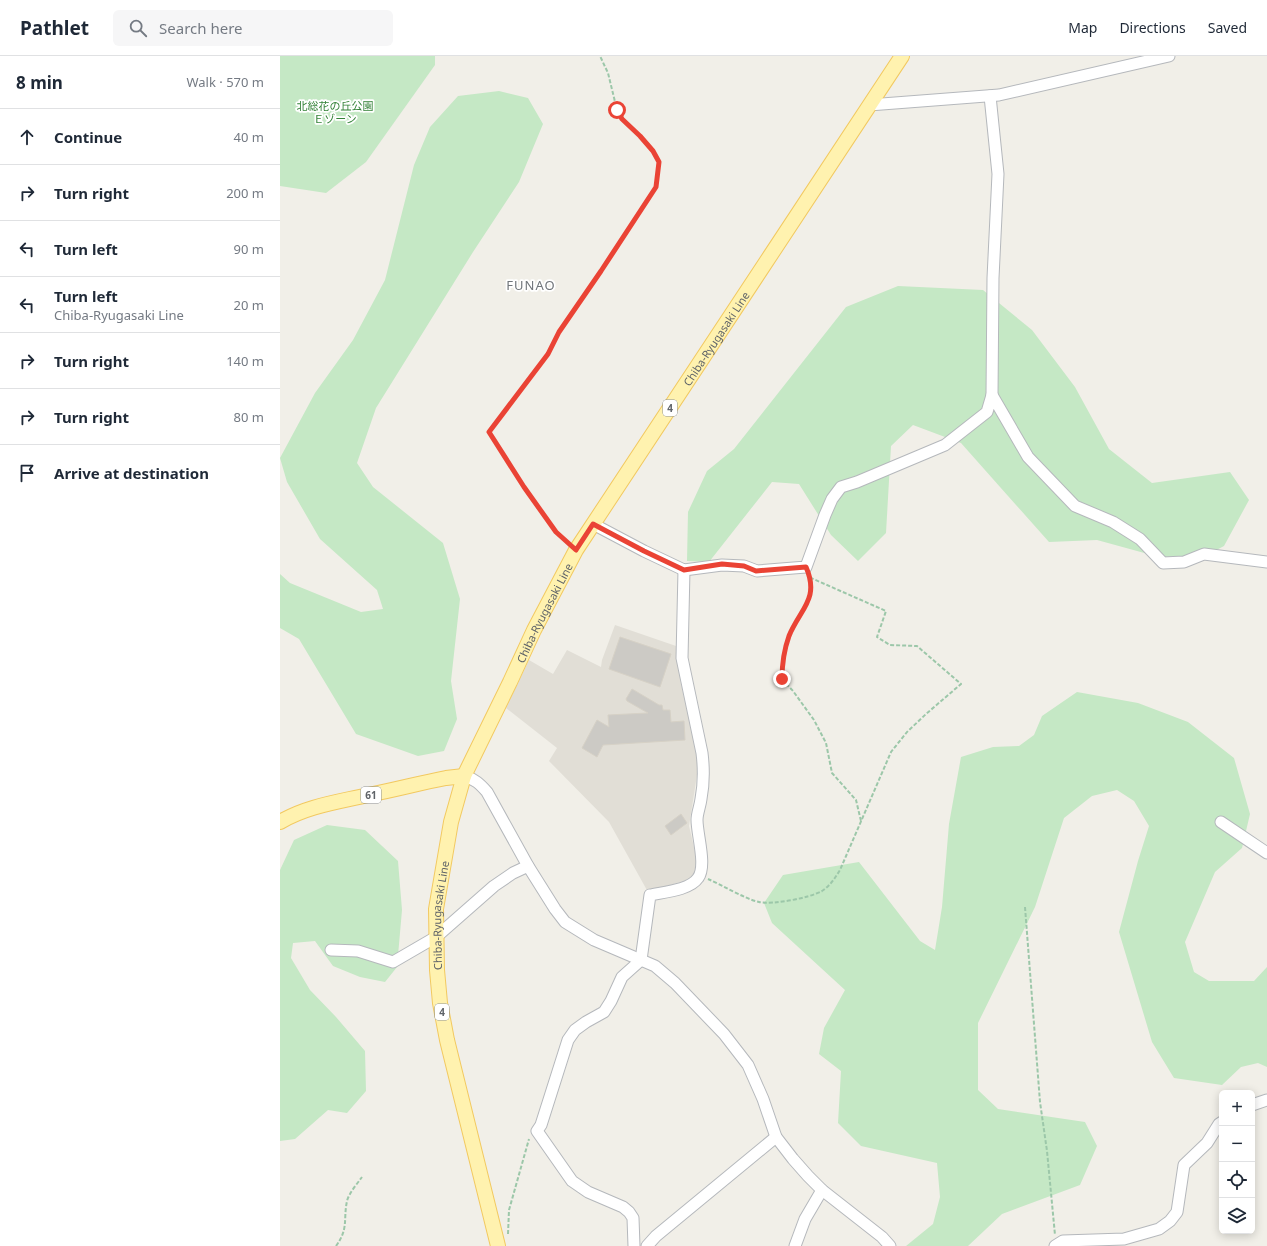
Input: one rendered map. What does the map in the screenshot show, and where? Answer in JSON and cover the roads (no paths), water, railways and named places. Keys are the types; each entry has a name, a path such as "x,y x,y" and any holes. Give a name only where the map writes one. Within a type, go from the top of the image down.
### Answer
{"main road":[{"name":"Chiba-Ryugasaki Line","path":"503,1242 447,1040 440,1003 436,909 444,855 451,822 464,776 534,630 576,550 902,56"},
{"name":"61","path":"280,822 290,816 308,809 331,803 446,778 464,776"}],"street":[{"path":"869,105 990,96 1169,56"},
{"path":"593,524 684,570 722,564 744,566 756,571 806,567 832,499 841,487 857,482 946,445 987,412 992,395 993,278 998,174 990,96"},
{"path":"992,395 1028,457 1075,506 1113,522 1140,539 1163,563 1184,562 1204,554 1267,562"},
{"path":"634,1246 633,1218 629,1212 623,1207 588,1192 572,1181 537,1131 541,1125 568,1040 575,1030 604,1012 622,977 641,960 650,895 691,886 699,878 701,856 696,820 704,769 682,658 684,570"},
{"path":"464,776 473,778 487,792 528,866 565,922 594,940 655,966 665,974 724,1034 748,1065 763,1099 776,1137 808,1176 822,1190 882,1237 890,1246"},
{"path":"1221,822 1267,853"},
{"path":"331,950 358,951 393,962 436,937 494,886 513,873 528,866"},
{"path":"1255,1104 1267,1100"},
{"path":"1055,1246 1064,1241 1124,1239 1159,1229 1170,1221 1177,1212 1184,1165 1207,1144 1219,1124"},
{"path":"647,1246 656,1236 776,1137"},
{"path":"796,1246 805,1219 822,1190"}],"district":[{"name":"FUNAO","path":"531,285"}],"park label":[{"name":"北総花の丘公園 Ｅゾーン","path":"335,111"}]}
